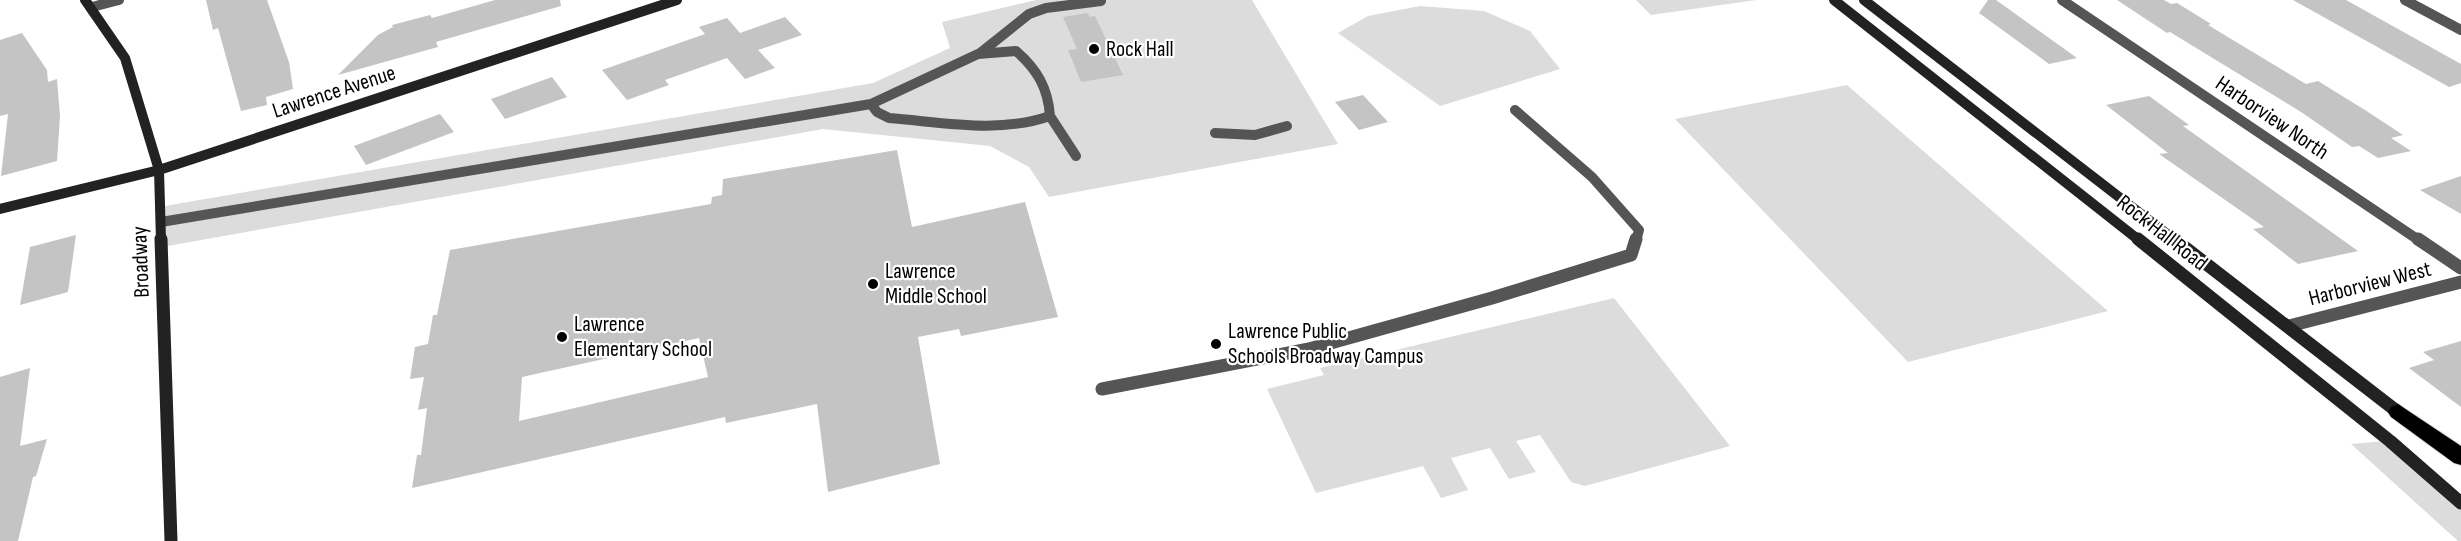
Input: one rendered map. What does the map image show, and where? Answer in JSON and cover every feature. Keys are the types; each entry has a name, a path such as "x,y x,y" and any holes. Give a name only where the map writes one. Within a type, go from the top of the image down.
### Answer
{"highway":[{"path":"2398,412 2461,457"}],"main road":[{"name":"Lawrence Avenue","path":"0,209 159,170 677,0"},
{"name":"Rock Hall Road","path":"1834,0 2259,334 2390,441 2461,503"},
{"name":"Rock Hall Road","path":"1864,0 2289,326 2398,412 2461,466"},
{"name":"Broadway","path":"89,3 125,58 159,170 171,541"},
{"path":"1926,73 1952,68"}],"street":[{"path":"89,3 119,0"},
{"name":"Harborview North","path":"2062,0 2461,268"},
{"path":"2405,0 2461,30"},
{"path":"160,222 871,104 978,54 1029,14 1046,8 1101,1"},
{"path":"978,54 1016,51 1032,64 1042,79 1050,99 1050,116 1076,156"},
{"path":"871,104 877,112 889,118 1013,126 1034,123 1050,116"},
{"path":"1102,389 1309,349 1492,298 1631,255 1638,230 1592,177 1515,110"},
{"path":"1215,133 1255,135 1287,126"},
{"name":"Harborview West","path":"2289,326 2461,282"}],"shaded area":[{"path":"1036,0 1252,0 1338,144 1049,197 1029,167 990,146 823,129 162,247 159,207 873,83 950,48 942,22"},
{"path":"1636,0 1756,0 1651,15"},
{"path":"1420,6 1484,11 1530,31 1560,69 1440,106 1338,33 1368,16"},
{"path":"1847,85 2108,311 1908,362 1675,119"},
{"path":"1614,298 1730,446 1585,486 1571,482 1540,435 1516,441 1536,472 1509,479 1490,448 1451,458 1468,490 1441,498 1423,466 1316,493 1267,389 1324,375 1320,368"},
{"path":"2385,441 2461,508 2461,541 2458,541 2351,444"}],"building":[{"path":"206,0 267,0 289,62 293,89 266,97 267,105 241,111 218,28 213,30"},
{"path":"495,0 560,0 561,6 436,42 438,47 338,75 378,35 393,27 392,25 430,15 432,18"},
{"path":"1988,0 1996,0 2077,58 2049,64 1979,13"},
{"path":"2117,0 2164,0 2171,4 2177,3 2211,24 2208,25 2306,84 2318,81 2365,110 2403,135 2391,138 2411,151 2378,158 2359,146 2352,147 2301,112 2170,32 2167,33"},
{"path":"2293,0 2346,0 2461,64 2461,83 2449,87"},
{"name":"Rock Hall","path":"1087,13 1090,17 1095,16 1123,75 1081,82 1068,50 1077,49 1063,17"},
{"path":"785,17 802,35 758,50 775,68 745,79 727,58 665,80 669,85 627,100 602,70 705,34 699,27 727,18 740,33"},
{"path":"22,33 47,70 48,82 57,79 60,116 57,161 1,176 8,114 0,116 0,40"},
{"path":"552,77 567,97 505,119 491,99"},
{"path":"1363,95 1388,122 1359,130 1335,102"},
{"path":"2149,96 2189,125 2183,126 2358,251 2298,264 2253,229 2264,227 2159,154 2168,153 2106,105"},
{"path":"440,114 454,132 366,165 354,146"},
{"path":"897,150 912,227 1025,202 1058,317 961,336 959,329 918,337 940,464 828,492 817,404 726,423 725,417 412,488 417,455 421,455 427,408 418,410 424,377 410,379 415,347 428,344 433,315 437,315 450,250 711,204 712,197 722,195 723,179","holes":["699,338 708,377 519,421 522,377"]},
{"path":"2461,176 2461,214 2420,190"},
{"path":"76,235 68,292 20,305 30,247"},
{"path":"2461,341 2461,407 2409,368 2434,360 2423,352"},
{"path":"30,368 20,446 47,439 36,476 33,477 18,541 0,541 0,377"}],"place":[{"name":"Rock Hall","path":"1094,49"},
{"name":"Lawrence Middle School","path":"873,284"},
{"name":"Lawrence Elementary School","path":"562,337"},
{"name":"Lawrence Public Schools Broadway Campus","path":"1216,344"}]}
